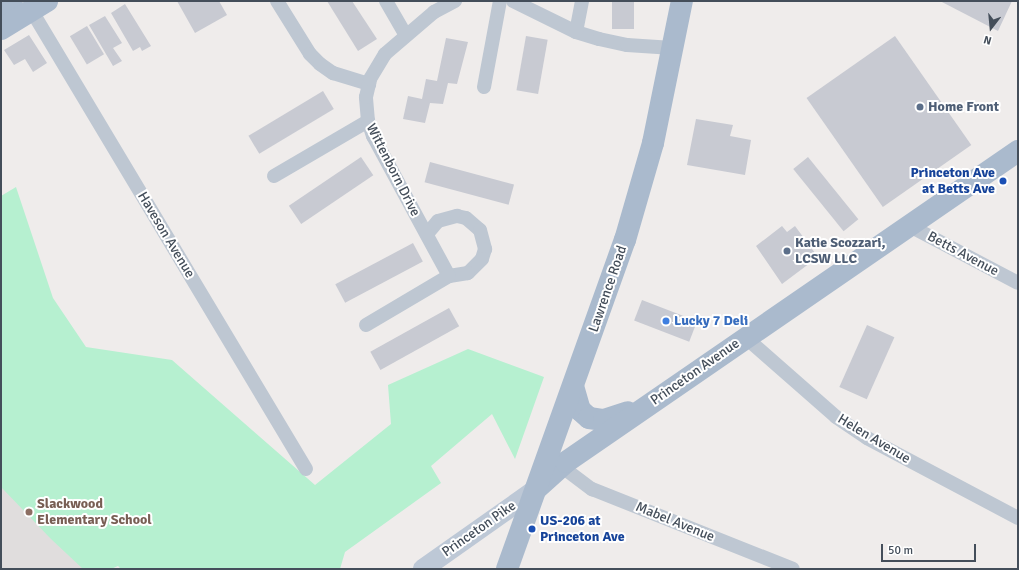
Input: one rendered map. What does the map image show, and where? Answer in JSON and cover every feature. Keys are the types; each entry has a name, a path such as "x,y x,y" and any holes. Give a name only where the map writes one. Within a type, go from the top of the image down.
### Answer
{"main road":[{"path":"1,7 11,1"},
{"name":"Lawrence Road","path":"507,569 573,386 640,192 673,48 682,1"},
{"path":"1,29 35,4"},
{"name":"Princeton Avenue","path":"535,490 561,466 745,337 1018,150"},
{"path":"573,386 580,410 595,420 612,417 650,404"},
{"name":"Princeton Pike","path":"423,569 535,490"}],"street":[{"path":"277,1 310,54 320,64 333,73 369,84"},
{"path":"386,1 406,35"},
{"name":"Wittenborn Drive","path":"449,276 373,136 368,121 366,97 369,84 385,54 434,12 455,1"},
{"path":"484,86 500,1"},
{"path":"512,1 576,32 627,45 673,48"},
{"path":"576,32 582,1"},
{"name":"Haveson Avenue","path":"35,4 306,469"},
{"path":"274,176 368,121"},
{"path":"366,325 449,276 468,273 482,259 485,249 480,230 466,218 457,216 438,221 427,234"},
{"name":"Betts Avenue","path":"908,225 1018,283"},
{"name":"Helen Avenue","path":"745,337 836,417 867,438 1018,518"},
{"name":"Mabel Avenue","path":"561,466 592,489 793,569"}],"shaded area":[{"name":"Slackwood Elementary School","path":"1,454 114,569 1,569"}],"green space":[{"path":"16,187 53,298 86,347 172,360 315,485 391,424 388,385 468,349 544,377 515,459 492,414 431,466 441,483 345,552 340,569 121,569 118,566 111,569 83,569 51,539 1,487 1,196"}],"building":[{"path":"177,1 219,1 227,15 195,33"},
{"path":"327,1 352,1 377,39 358,51"},
{"path":"612,1 634,1 634,29 612,29"},
{"path":"940,1 1012,1 998,31"},
{"path":"125,4 151,46 142,51 140,47 133,51 111,13"},
{"path":"105,16 122,43 113,48 122,61 113,66 89,25"},
{"path":"87,26 104,54 87,65 70,36"},
{"path":"29,35 47,63 33,72 25,59 14,65 4,50"},
{"path":"526,36 548,40 538,94 516,90"},
{"path":"895,36 971,145 883,207 807,98"},
{"path":"446,38 468,42 457,84 448,83 443,104 430,103 425,123 403,119 408,96 422,99 426,79 437,81"},
{"path":"323,91 334,109 259,154 248,136"},
{"path":"696,119 733,125 730,136 751,140 745,175 687,165"},
{"path":"361,157 373,175 301,224 289,206"},
{"path":"808,157 858,219 844,231 793,169"},
{"path":"430,162 514,185 509,205 425,182"},
{"name":"Katie Scozzari, LCSW LLC","path":"782,226 787,232 795,226 818,257 782,284 756,246"},
{"path":"413,243 423,262 345,303 335,284"},
{"name":"Lucky 7 Deli","path":"642,300 697,321 689,342 634,321"},
{"path":"449,308 459,326 380,370 370,352"},
{"path":"867,325 894,337 867,399 839,387"}],"place":[{"name":"Home Front","path":"920,107"},
{"name":"Princeton Ave at Betts Ave","path":"1003,181"},
{"name":"Katie Scozzari, LCSW LLC","path":"787,251"},
{"name":"Lucky 7 Deli","path":"666,321"},
{"name":"Slackwood Elementary School","path":"29,512"},
{"name":"US-206 at Princeton Ave","path":"532,529"}]}
